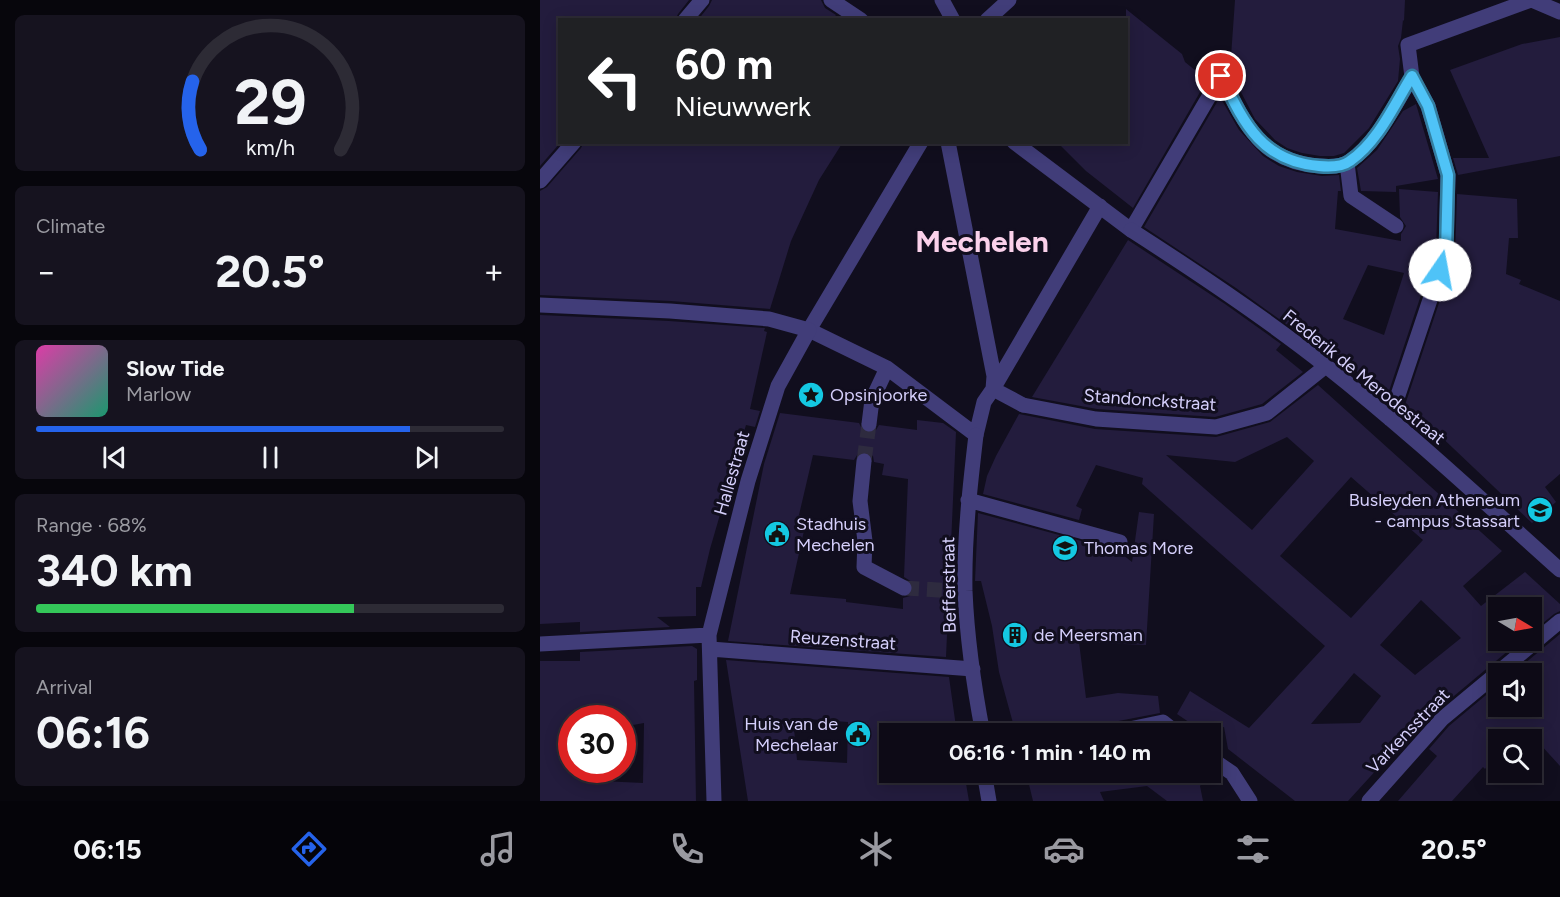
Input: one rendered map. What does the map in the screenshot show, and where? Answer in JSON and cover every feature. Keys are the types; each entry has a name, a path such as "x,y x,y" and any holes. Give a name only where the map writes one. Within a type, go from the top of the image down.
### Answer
{"street":[{"path":"687,18 702,0"},
{"path":"831,0 858,18"},
{"path":"942,0 952,18"},
{"path":"989,18 1010,0"},
{"path":"1390,419 1446,252 1448,175 1428,106 1412,76 1408,45 1532,0 1560,12"},
{"path":"1131,230 1221,76 1240,115 1273,153 1301,165 1329,167 1347,163 1358,155 1376,134 1412,76"},
{"path":"540,181 572,144"},
{"name":"Hallestraat","path":"714,801 710,642 748,481 778,386 920,144"},
{"path":"948,144 994,376 993,389"},
{"name":"Frederik de Merodestraat","path":"1017,144 1131,230 1218,286 1326,366 1390,419 1560,570"},
{"path":"1347,163 1351,196 1396,226"},
{"name":"Befferstraat","path":"981,723 960,592 976,435 984,402 1100,206"},
{"path":"540,305 670,311 769,319 794,325 887,368 976,435"},
{"name":"Standonckstraat","path":"993,389 1023,405 1096,419 1216,427 1267,413 1326,366"},
{"path":"869,424 872,400 887,368"},
{"path":"864,461 860,501 865,542 864,567 904,588"},
{"path":"968,500 1120,542"},
{"name":"Varkensstraat","path":"1370,801 1442,719 1560,621"},
{"name":"Reuzenstraat","path":"540,644 710,642 973,669"},
{"path":"1221,766 1232,773 1250,801"},
{"path":"986,783 989,801"}],"building":[{"path":"540,0 689,0 676,18 558,18 559,144 540,166"},
{"path":"712,0 821,0 825,8 836,15 834,18 700,18"},
{"path":"1235,0 1405,0 1404,21 1398,46 1400,59 1398,81 1369,128 1344,153 1320,156 1287,148 1275,140 1255,119 1230,71"},
{"path":"1126,9 1182,54 1185,62 1207,80 1133,208 1086,171 1059,144 1128,144 1128,18 1126,18"},
{"path":"1560,37 1560,156 1458,175 1453,158 1489,158 1450,70 1522,44"},
{"path":"1220,97 1239,130 1263,156 1279,166 1297,172 1322,176 1339,175 1341,191 1338,191 1335,229 1401,241 1401,234 1406,226 1400,217 1399,189 1438,192 1436,250 1387,397 1304,327 1298,332 1293,329 1144,227","holes":["1368,265 1404,273 1384,335 1343,319"]},
{"path":"1416,104 1438,179 1396,186 1396,192 1361,191 1357,168 1377,150 1403,111"},
{"path":"583,144 842,144 819,180 791,241 770,309 671,301 540,295 540,191 547,187"},
{"path":"1457,194 1517,199 1518,238 1509,238 1506,274 1521,280 1519,284 1560,301 1560,474 1545,487 1556,502 1532,523 1434,430 1432,433 1403,411 1455,255"},
{"path":"1128,240 1281,344 1276,350 1303,372 1262,404 1215,417 1097,409 1032,397"},
{"path":"540,315 765,328 764,331 767,332 750,409 760,411 755,427 746,425 701,587 696,587 696,616 657,617 670,627 580,632 580,622 540,624"},
{"path":"1318,385 1502,551 1463,586 1481,606 1488,601 1488,651 1508,651 1493,663 1488,663 1488,668 1436,711 1414,735 1411,732 1348,801 1295,801 1228,749 1224,727 1221,728 1221,723 1190,723 1177,714 1190,691 1249,728 1325,646 1142,484 1143,478 1096,465 1076,506 1082,509 1079,520 983,494 987,476 996,456 1019,414 1095,429 1216,437 1270,422","holes":["1287,437 1314,461 1252,530 1166,455 1235,462","1351,477 1423,540 1351,618 1280,556","1421,600 1461,638 1415,675 1380,645","1354,673 1381,696 1360,723 1311,724"]},
{"name":"Stadhuis Mechelen","path":"780,413 859,423 863,431 868,434 876,430 879,425 917,430 917,420 943,423 956,432 946,657 728,641 764,464","holes":["866,451 873,456 874,462 884,464 882,475 908,479 904,577 912,582 914,588 910,596 903,598 903,609 846,602 846,599 790,594 807,517 799,515 813,455 854,460 859,452"]},
{"path":"1139,512 1154,514 1146,645 1079,642 1086,698 1118,693 1158,696 1160,713 1108,723 1013,723 999,672 992,626 981,581 975,581 978,513 1118,551 1132,562"},
{"path":"1525,572 1560,604 1560,611 1542,624 1542,597 1493,597"},
{"path":"1560,634 1560,766 1542,746 1542,729 1488,729 1488,766 1485,769 1483,767 1452,801 1398,801 1437,756 1429,749 1449,726 1488,693 1488,717 1542,717 1542,663 1525,663"},
{"path":"692,646 697,649 697,680 694,681 696,801 540,801 540,661 580,661 580,652"},
{"name":"Huis van de Mechelaar","path":"726,660 949,677 955,723 879,723 879,783 966,783 969,801 748,801","holes":["793,718 848,722 847,763 797,760"]},
{"path":"1029,783 1202,783 1200,786 1203,801 1167,801 1147,786 1100,792 1104,801 1033,801"}],"tunnel":[{"path":"864,461 869,424"},
{"path":"904,588 956,591"}],"place":[{"name":"Opsinjoorke","path":"811,395"},
{"name":"Busleyden Atheneum - campus Stassart","path":"1540,510"},
{"name":"Stadhuis Mechelen","path":"777,534"},
{"name":"Thomas More","path":"1065,548"},
{"name":"de Meersman","path":"1015,635"},
{"name":"Huis van de Mechelaar","path":"858,734"}],"district":[{"name":"Mechelen","path":"982,241"}],"route":[{"path":"1221,76 1240,115 1273,153 1301,165 1329,167 1347,163 1358,155 1376,134 1412,76 1428,106 1448,175 1446,252 1440,270"}]}
